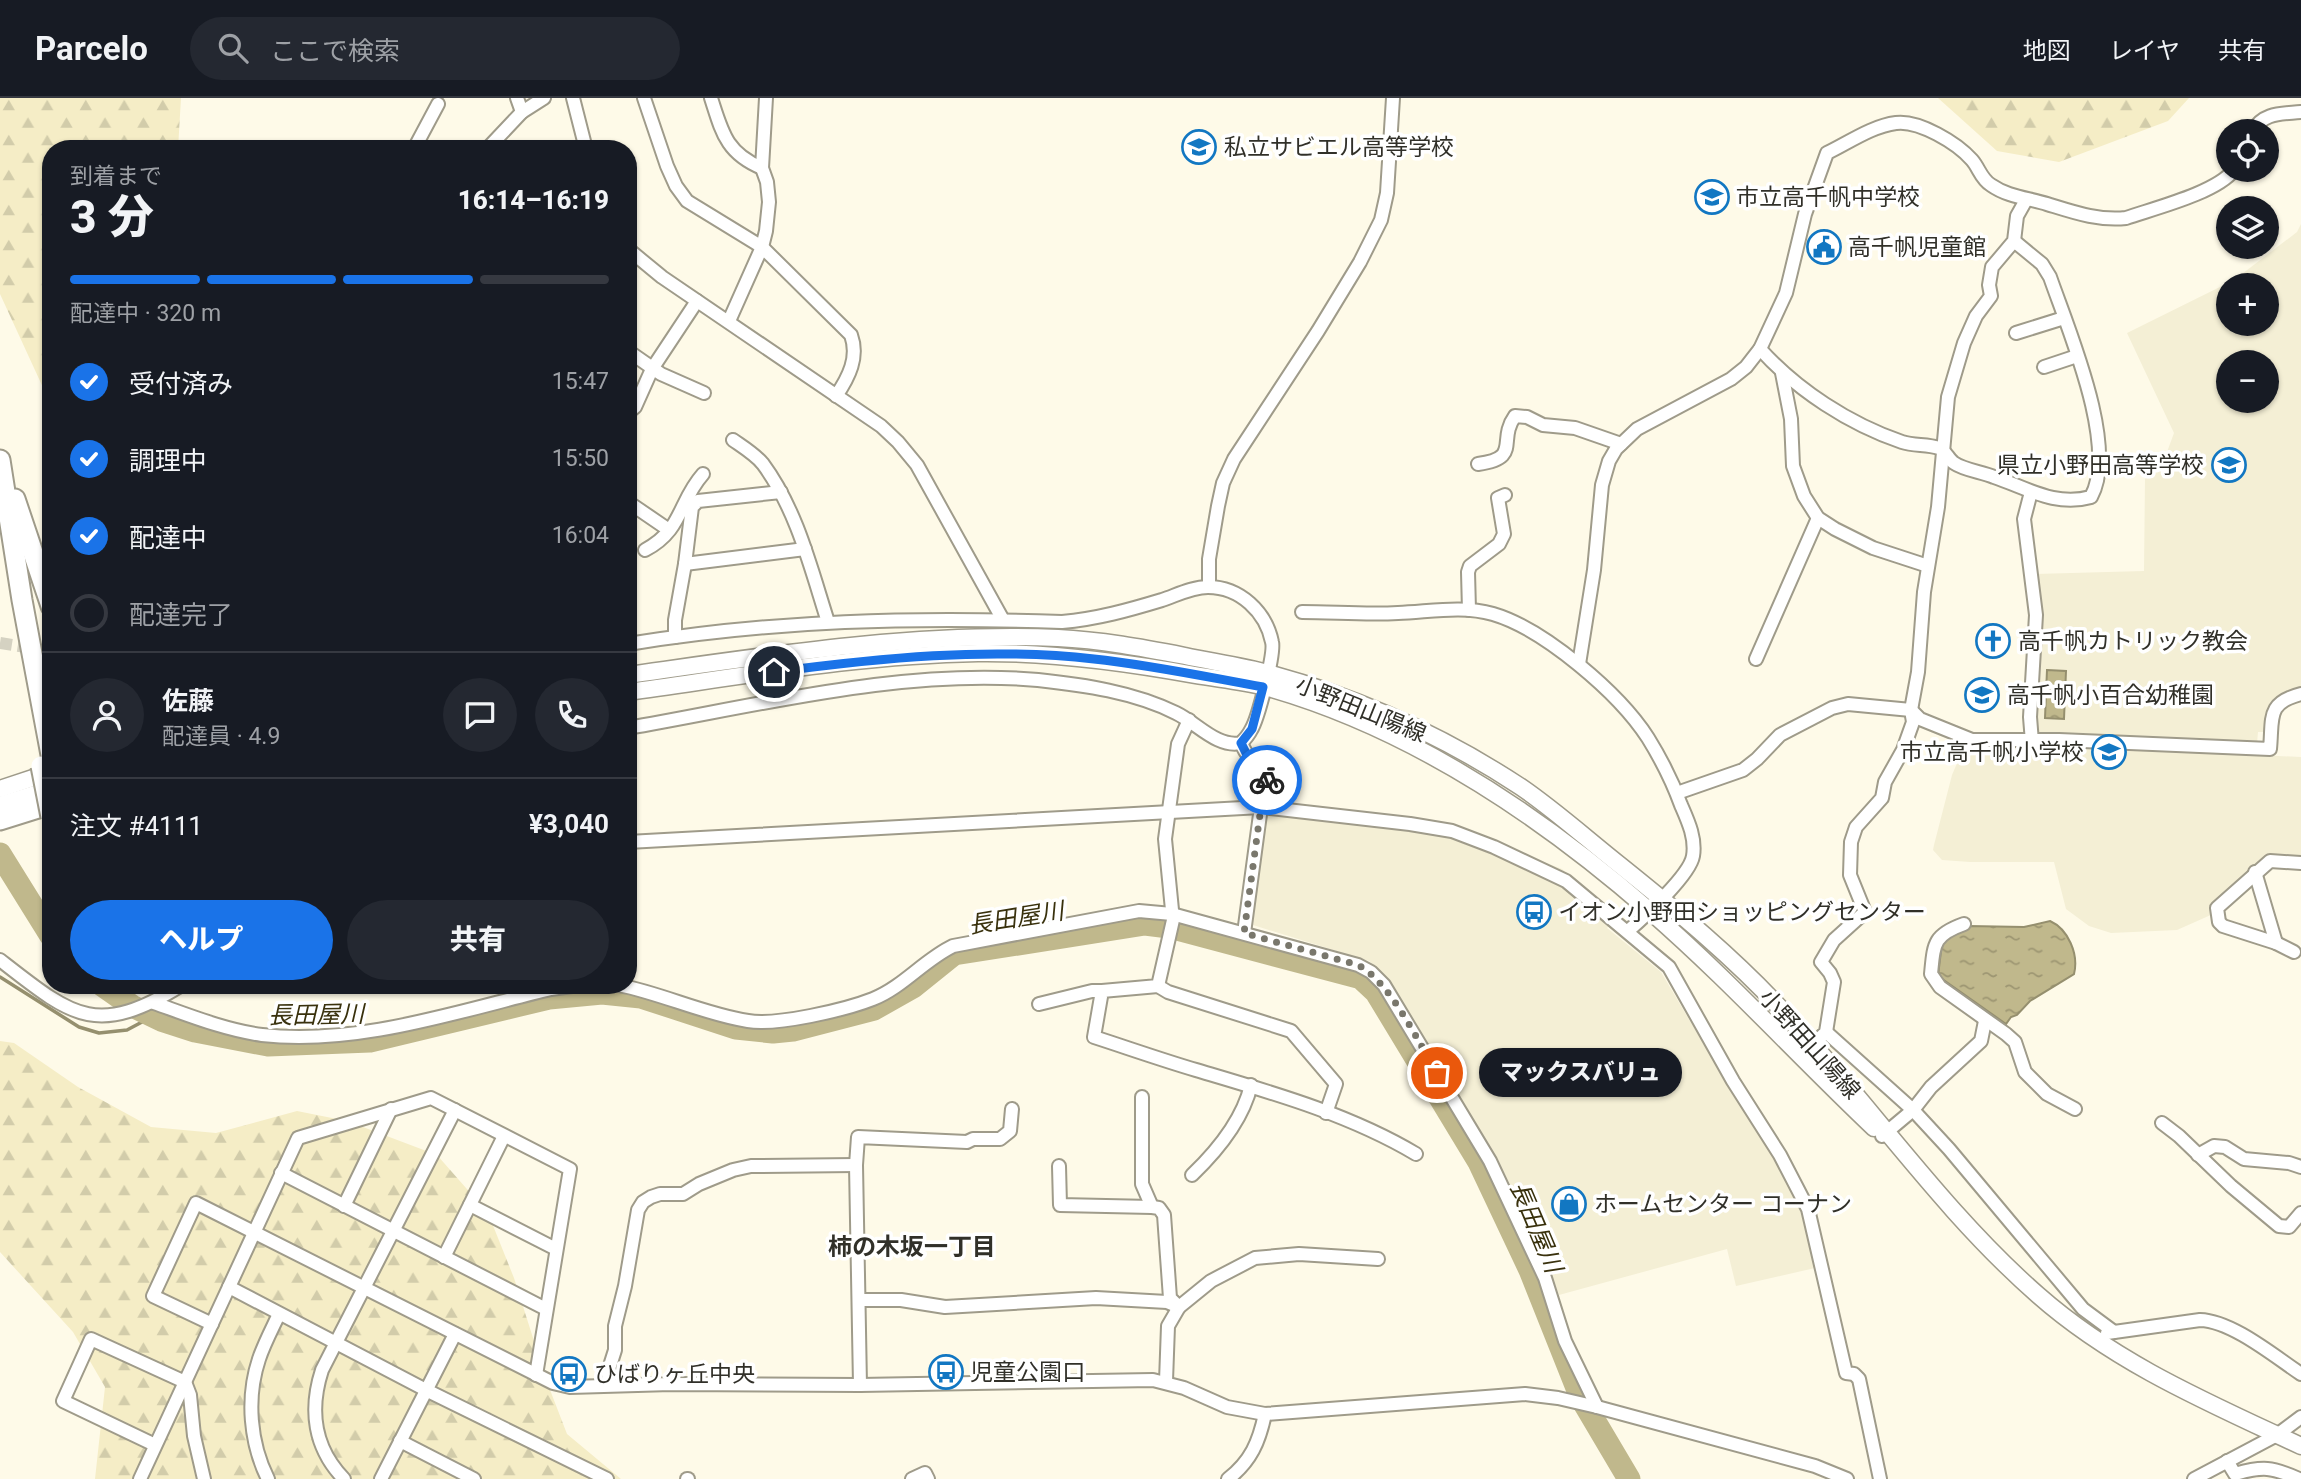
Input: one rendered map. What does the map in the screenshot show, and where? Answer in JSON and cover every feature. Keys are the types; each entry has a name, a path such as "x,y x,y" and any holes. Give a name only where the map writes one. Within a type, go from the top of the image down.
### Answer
{"highway":[{"path":"2,466 42,579"},
{"path":"2,466 42,732"},
{"path":"0,551 7,570 42,740"},
{"path":"0,820 42,807"}],"main road":[{"name":"小野田山陽線","path":"637,674 913,640 1061,638 1139,647 1266,680 1341,696 1403,722 1522,788 1735,962 1813,1045 1885,1134 1988,1248 2039,1297 2090,1335 2147,1372 2301,1446"},
{"name":"小野田山陽線","path":"637,691 825,665 978,653 1094,659 1266,680 1387,734 1445,765 1563,841 1650,911 1704,960 1805,1064 1885,1134"},
{"path":"0,789 42,767"},
{"path":"0,806 42,792"}],"street":[{"path":"517,98 522,112"},
{"path":"496,140 522,112 544,98"},
{"path":"573,98 584,140"},
{"path":"644,98 667,166 687,201 762,247 852,335 856,348 853,362 845,383 836,396"},
{"path":"711,98 723,134 733,151 744,161 762,168"},
{"path":"729,321 762,247 769,202 762,168 766,98"},
{"path":"1209,587 1209,559 1218,506 1223,483 1234,459 1318,331 1360,262 1381,220 1387,192 1392,98"},
{"path":"419,140 438,104"},
{"path":"2263,119 2267,116 2301,112"},
{"path":"1579,664 1594,570 1602,485 1609,461 1621,444 1637,429 1731,379 1746,367 1760,349 1786,293 1804,214 1827,153 1878,129 1896,123 1912,124 1928,129 1964,152 1988,184 2002,192 2079,215 2115,219 2126,218 2208,190 2223,182"},
{"path":"1813,1045 1826,1031 1833,982 1821,962 1834,940 1865,912 1850,874 1851,842 1856,827 1882,798 1885,782 1903,750 1913,722 1911,710 1938,506 1948,397 1964,343 1976,316 1991,296 1989,285 1992,267 2014,240 2017,216 2026,200"},
{"path":"1760,349 1782,373 1824,403 1864,425 1903,442 1942,449 1954,463 2044,498 2081,500 2091,497 2095,489 2098,452 2089,392 2050,277 2042,264 2014,240"},
{"path":"637,257 697,301 881,426 898,442 917,465 1003,620"},
{"path":"637,403 652,369 697,301"},
{"path":"2016,333 2064,318"},
{"path":"2044,367 2077,356"},
{"path":"637,358 652,369 704,393"},
{"path":"1782,373 1791,419 1793,466 1804,496 1818,518 1873,548 1928,566"},
{"path":"1478,464 1502,458 1511,421 1515,416 1527,417 1544,425 1575,428 1621,444"},
{"path":"733,440 762,462 781,492 805,549 828,622"},
{"path":"645,550 661,541 680,516 691,488 703,474"},
{"path":"675,637 675,620 692,507 698,501 781,492"},
{"path":"2032,492 2024,519 2036,623 2030,717 2032,742"},
{"path":"1469,610 1468,572 1470,566 1499,544 1504,534 1498,498 1505,495"},
{"path":"637,508 669,530"},
{"path":"1756,659 1818,518"},
{"path":"685,564 805,549"},
{"path":"637,643 828,622 1085,620 1209,587 1239,595 1260,614 1270,633 1274,650 1252,729 1241,743 1220,741 1175,712 1106,690 1040,680 951,677 882,684 637,727"},
{"path":"1302,612 1395,614 1449,609 1491,613 1508,619 1545,640 1579,664 1648,737 1677,793 1693,843 1690,866 1628,932"},
{"path":"1677,793 1742,770 1780,735 1832,708 1848,704 1911,710 1920,719 1972,740 2059,740 2270,749 2274,710 2278,704 2301,694"},
{"path":"1158,986 1172,917 1165,839 1178,744 1189,720"},
{"path":"1241,743 1268,782 1261,807 1244,933"},
{"path":"637,841 1261,807 1383,820 1452,831 1494,847 1566,881 1669,967 1733,1081 1780,1156 1808,1209 1846,1373 1854,1374 1859,1379 1866,1402 1880,1479"},
{"path":"2294,952 2219,922 2217,908 2270,861 2301,863"},
{"path":"2255,872 2276,943"},
{"path":"637,990 748,1021 783,1022 874,999 953,946 1139,911 1244,933 1358,965 1371,972 1384,985 1490,1161 1545,1278 1565,1341 1597,1407"},
{"path":"1964,924 1939,936 1934,947 1931,974 1940,987 2015,1042 2025,1072 2047,1094 2075,1109"},
{"path":"0,960 42,992"},
{"path":"1039,1004 1092,991 1158,986 1292,1031 1336,1084 1326,1113"},
{"path":"1102,991 1094,1037 1196,1070 1251,1084 1389,1138 1416,1154"},
{"path":"45,994 77,1011 107,1016 127,1013 154,1003 168,994"},
{"path":"154,1003 260,1035 302,1037 372,1032 530,994"},
{"path":"1981,1041 1984,1020"},
{"path":"1826,1031 1913,1110 2083,1309 2114,1332"},
{"path":"1885,1134 1913,1110 1931,1087 1981,1041 2006,1034"},
{"path":"1192,1175 1215,1152 1248,1098 1251,1084"},
{"path":"1142,1097 1142,1184 1152,1207"},
{"path":"140,1479 298,1138 431,1098 570,1169 536,1375"},
{"path":"344,1206 391,1109"},
{"path":"860,1385 856,1165 858,1137 967,1142 973,1139 1000,1139 1010,1131 1012,1109"},
{"path":"344,1479 334,1468 321,1445 314,1417 316,1388 336,1343 455,1110"},
{"path":"2162,1123 2279,1226 2288,1227 2301,1213"},
{"path":"444,1257 504,1136"},
{"path":"2198,1155 2214,1146 2225,1147 2244,1159 2289,1163 2301,1167"},
{"path":"607,1385 608,1370 615,1350 615,1326 638,1210 643,1202 660,1194 683,1194 719,1175 751,1167 856,1165"},
{"path":"1059,1166 1060,1205 1159,1208 1164,1215 1170,1298 1179,1307"},
{"path":"281,1173 545,1309"},
{"path":"212,1324 153,1296 196,1203 536,1375 570,1387 1166,1381 1227,1407 1265,1414 1525,1394 1597,1407 1805,1462 1845,1479"},
{"path":"470,1205 556,1249"},
{"path":"1166,1381 1168,1326 1179,1307 1211,1281 1255,1258 1299,1254 1378,1259"},
{"path":"229,1287 599,1477"},
{"path":"859,1300 901,1300 945,1307 1096,1298 1167,1302 1179,1307"},
{"path":"268,1479 257,1450 251,1410 259,1359 279,1314"},
{"path":"2090,1335 2212,1321 2301,1374"},
{"path":"381,1479 455,1334"},
{"path":"155,1444 62,1402 91,1339 185,1382 190,1395 194,1436 204,1479"},
{"path":"1228,1479 1242,1469 1251,1456 1260,1438 1265,1414"},
{"path":"2194,1479 2277,1435 2301,1417"},
{"path":"400,1441 474,1479"},
{"path":"2227,1461 2235,1474 2260,1467 2278,1470 2299,1479"},
{"path":"912,1479 925,1473 928,1479"}],"shaded area":[{"name":"市立高千帆小学校","path":"2301,224 2301,689 2294,689 2277,697 2270,708 2266,732 2258,732 2256,755 2301,757 2301,860 2266,859 2256,865 2222,898 2213,914 2177,930 2111,933 2089,926 2066,909 2054,862 1942,860 1933,850 1952,775 1964,747 1974,745 2036,748 2035,574 2144,571 2145,479 2167,452 2174,433 2127,333 2216,289 2216,336 2279,336 2279,273 2243,273 2262,259 2279,259 2279,246 2297,232"},
{"name":"イオン小野田ショッピングセンター","path":"1267,801 1441,822 1562,869 1618,915 1607,928 1661,972 1745,1114 1751,1115 1801,1207 1815,1268 1736,1286 1727,1249 1559,1295 1544,1254 1497,1158 1386,976 1369,961 1253,925"}],"green space":[{"path":"0,98 181,98 179,140 42,140 42,385 0,294"},
{"path":"1938,98 2189,98 2168,121 2059,162 1997,151"},
{"path":"0,1041 14,1043 78,1087 151,1127 216,1133 297,1111 347,1121 437,1155 488,1213 514,1278 547,1382 567,1434 621,1479 95,1479 105,1387 73,1332 0,1252"}],"water":[{"path":"2047,670 2066,671 2064,719 2045,718"},
{"path":"2050,921 2062,930 2071,943 2075,958 2074,974 2030,1001 2006,1024 1938,976 1942,943 1969,926 2024,927"}],"waterway":[{"name":"長田屋川","path":"0,854 42,922"},
{"name":"長田屋川","path":"612,994 641,997 736,1028 773,1032 793,1030 874,1009 913,987 954,954 1145,924 1169,927 1361,978 1376,992 1479,1162 1530,1270 1581,1398 1629,1479"},
{"path":"0,977 79,1027 99,1033 127,1030 142,1022 161,1020"},
{"name":"長田屋川","path":"115,994 161,1020 195,1031 268,1045 370,1041 549,998 591,994"}],"tunnel":[{"path":"0,643 42,650"}],"way so far":[{"path":"1267,780 1244,933 1358,965 1371,972 1384,985 1437,1073"}],"place":[{"name":"私立サビエル高等学校","path":"1199,147"},
{"name":"市立高千帆中学校","path":"1712,197"},
{"name":"高千帆児童館","path":"1824,247"},
{"name":"県立小野田高等学校","path":"2229,465"},
{"name":"高千帆カトリック教会","path":"1993,641"},
{"name":"高千帆小百合幼稚園","path":"1982,695"},
{"name":"市立高千帆小学校","path":"2109,752"},
{"name":"イオン小野田ショッピングセンター","path":"1534,912"},
{"name":"マックスバリュ","path":"1437,1073"},
{"name":"ホームセンター コーナン","path":"1569,1204"},
{"name":"児童公園口","path":"946,1372"},
{"name":"ひばりヶ丘中央","path":"569,1374"}],"district":[{"name":"柿の木坂一丁目","path":"912,1247"}],"route":[{"path":"774,672 918,657 978,653 1038,654 1177,671 1263,687 1252,729 1241,743 1251,761 1267,780"}]}
